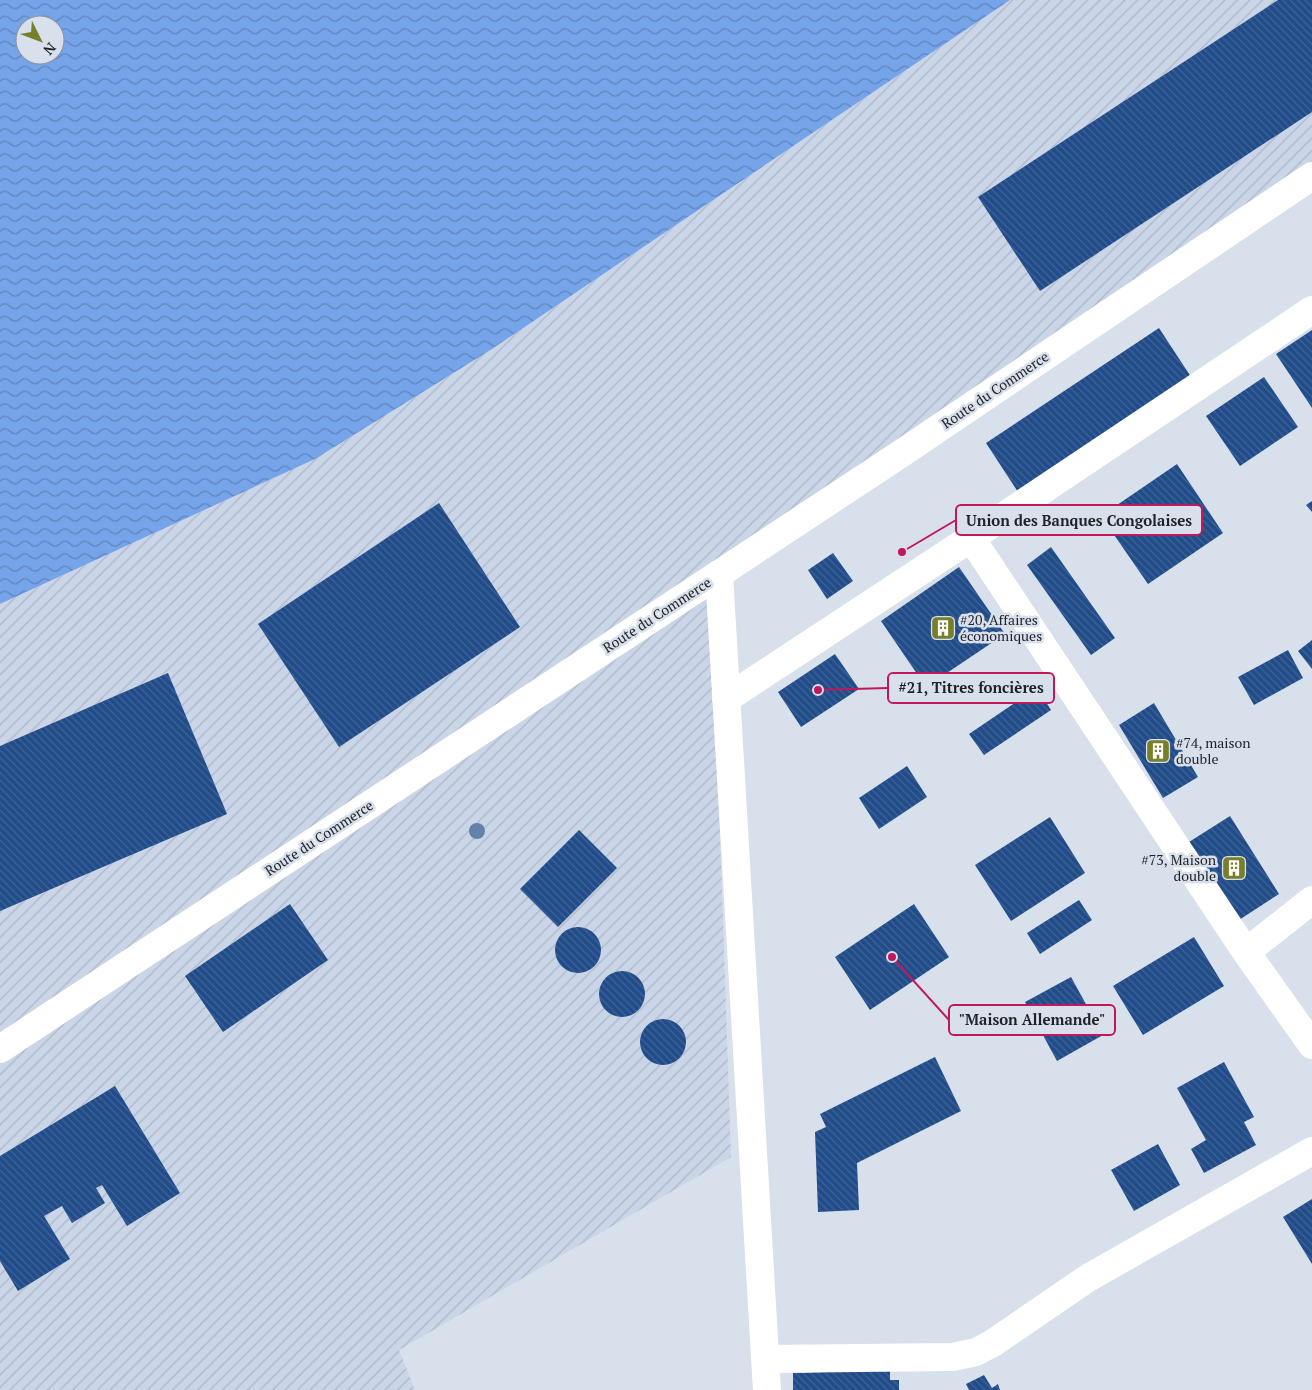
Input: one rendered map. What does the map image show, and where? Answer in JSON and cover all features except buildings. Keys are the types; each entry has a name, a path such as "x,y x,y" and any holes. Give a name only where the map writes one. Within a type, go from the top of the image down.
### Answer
{"street":[{"name":"Route du Commerce","path":"0,1049 899,455 1312,176"},
{"path":"726,699 1312,310"},
{"path":"971,538 1246,952 1312,1045"},
{"path":"719,574 767,1390"},
{"path":"1246,952 1312,900"},
{"path":"765,1359 952,1357 976,1352 993,1344 1112,1263 1312,1151"}],"shaded area":[{"path":"1010,0 1312,0 1312,164 711,565 731,1157 399,1350 415,1390 0,1390 0,604 315,459 492,349"}],"water":[{"path":"0,0 1010,0 492,349 315,459 0,604"}],"place":[{"name":"Union des Banques Congolaises","path":"902,552"},
{"name":"#20, Affaires économiques","path":"943,628"},
{"name":"#21, Titres foncières","path":"818,690"},
{"name":"#74, maison double","path":"1158,751"},
{"name":"#73, Maison double","path":"1234,868"},
{"name":"\"Maison Allemande\"","path":"892,957"}]}
